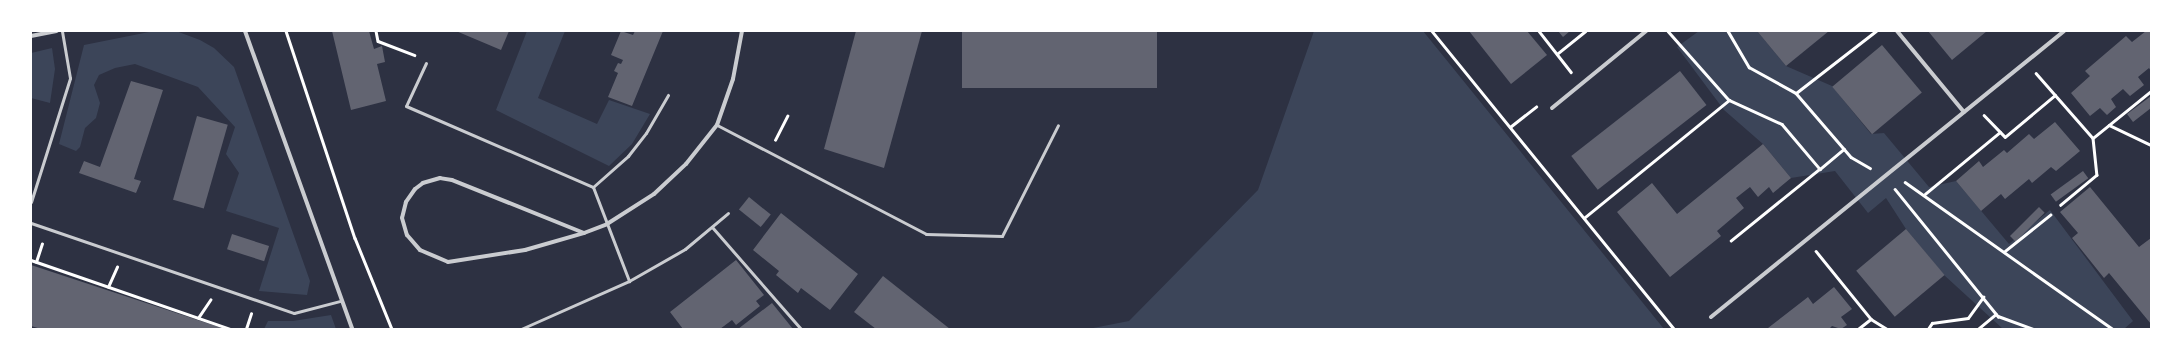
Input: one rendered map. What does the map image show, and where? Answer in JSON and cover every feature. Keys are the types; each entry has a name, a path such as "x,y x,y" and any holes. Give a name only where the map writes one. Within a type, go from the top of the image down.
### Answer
{"street":[{"path":"31,36 57,31"},
{"path":"245,31 340,301 352,329"},
{"path":"584,233 452,180 440,178 423,183 415,189 406,202 402,218 407,236 420,250 448,262 525,250 584,233 607,224 654,194 686,164 717,125 733,79 742,31"},
{"path":"1552,108 1646,31"},
{"path":"1897,31 1964,112"},
{"path":"1711,318 2064,31"}],"lane":[{"path":"31,202 70,78 62,31"},
{"path":"426,63 406,106 593,187 629,281"},
{"path":"593,187 628,156 646,133 668,95"},
{"path":"717,125 926,234 1002,236 1058,125"},
{"path":"521,329 629,281 685,249 728,213"},
{"path":"31,223 294,313 340,301"},
{"path":"712,227 802,329"},
{"path":"529,325 531,329"}],"path":[{"path":"286,31 355,238 392,329"},
{"path":"376,31 378,41 405,50 426,63"},
{"path":"1432,31 1674,329"},
{"path":"1539,31 1581,84"},
{"path":"1557,54 1585,31"},
{"path":"1668,31 1729,100 1782,124 1820,169"},
{"path":"1728,31 1749,67 1796,93 1851,157 1885,176 1906,182 1925,194 2113,329"},
{"path":"1796,93 1876,31"},
{"path":"2026,62 2093,138 2097,175 2061,205"},
{"path":"2093,138 2151,91"},
{"path":"1974,104 2004,137 2055,95"},
{"path":"1584,218 1729,100"},
{"path":"1510,126 1534,107 1552,108"},
{"path":"769,152 787,116"},
{"path":"2109,125 2151,145"},
{"path":"1925,194 2000,132"},
{"path":"1731,241 1844,148"},
{"path":"1885,176 1996,314 2033,329"},
{"path":"2005,251 2050,215"},
{"path":"1807,240 1871,319 1887,329"},
{"path":"108,287 123,255"},
{"path":"31,260 230,329"},
{"path":"198,318 219,287"},
{"path":"1928,329 1932,323 1968,318 1983,297"},
{"path":"1978,329 1996,314"},
{"path":"1858,329 1871,319"}],"shaded area":[{"path":"154,31 176,31 200,40 214,48 234,67 310,281 307,295 259,291 279,228 226,211 239,173 226,154 235,127 198,87 135,64 115,68 99,75 94,85 100,103 96,118 85,128 80,147 76,151 59,144 84,45"},
{"path":"527,31 565,31 538,98 597,124 609,100 650,114 632,144 609,166 496,110"},
{"path":"1314,31 1423,31 1664,329 1088,329 1129,321 1258,190"},
{"path":"1699,31 1757,31 1786,66 1832,86 1871,134 1884,133 1929,187 1956,181 2009,244 2050,210 2133,321 2124,329 2003,329 1944,275 1906,229 1886,198 1868,213 1835,171 1791,178 1763,144 1724,110 1677,47"},
{"path":"52,48 55,69 50,103 31,98 31,53"},
{"path":"331,315 336,329 264,329 268,321 293,321"}],"building":[{"path":"332,31 369,31 374,49 382,46 385,62 377,64 386,101 351,110"},
{"path":"456,31 509,31 501,50"},
{"path":"621,31 633,35 635,31 663,31 632,106 608,97 618,73 614,71 618,63 621,64 623,60 611,55"},
{"path":"856,31 922,31 884,168 824,149"},
{"path":"962,31 1157,31 1157,88 962,88"},
{"path":"1469,31 1527,31 1547,55 1511,84"},
{"path":"1558,31 1570,31 1563,37"},
{"path":"1757,31 1829,31 1786,66"},
{"path":"1928,31 1987,31 1952,60"},
{"path":"2146,31 2151,31 2151,71 2149,68 2138,77 2144,85 2130,96 2123,89 2111,99 2116,107 2107,115 2100,108 2090,116 2071,93 2090,76 2085,71 2126,36 2132,42"},
{"path":"1882,45 1922,92 1872,134 1832,87"},
{"path":"1680,71 1706,105 1598,190 1571,156"},
{"path":"131,81 163,90 134,179 141,181 136,193 79,173 84,161 100,167"},
{"path":"2151,96 2151,108 2133,122 2127,114"},
{"path":"197,116 228,125 204,208 173,200"},
{"path":"2055,122 2080,151 2056,171 2051,167 2032,183 2029,179 2005,199 2001,194 1981,211 1956,181 1979,161 1983,167 2004,150 2007,153 2029,134 2034,139"},
{"path":"1763,144 1791,178 1773,193 1769,187 1758,197 1750,187 1736,198 1744,208 1717,231 1721,236 1670,277 1617,212 1652,183 1677,214"},
{"path":"2083,171 2088,178 2056,202 2051,195"},
{"path":"2090,187 2139,247 2151,238 2151,324 2109,273 2104,278 2072,238 2078,233 2060,212"},
{"path":"749,197 771,215 761,227 739,209"},
{"path":"2039,207 2045,213 2016,242 2010,236"},
{"path":"781,213 858,274 830,310 801,288 798,293 776,275 779,271 753,250"},
{"path":"1906,229 1945,275 1895,317 1856,271"},
{"path":"232,234 269,246 264,261 227,249"},
{"path":"736,260 764,295 756,301 760,306 736,325 732,320 720,329 683,329 670,312"},
{"path":"31,265 225,329 41,329 31,326"},
{"path":"883,276 950,329 876,329 854,312"},
{"path":"1834,287 1852,309 1841,317 1847,325 1841,329 1832,326 1829,329 1768,328 1808,297 1813,304"},
{"path":"772,303 793,329 738,329"}]}
